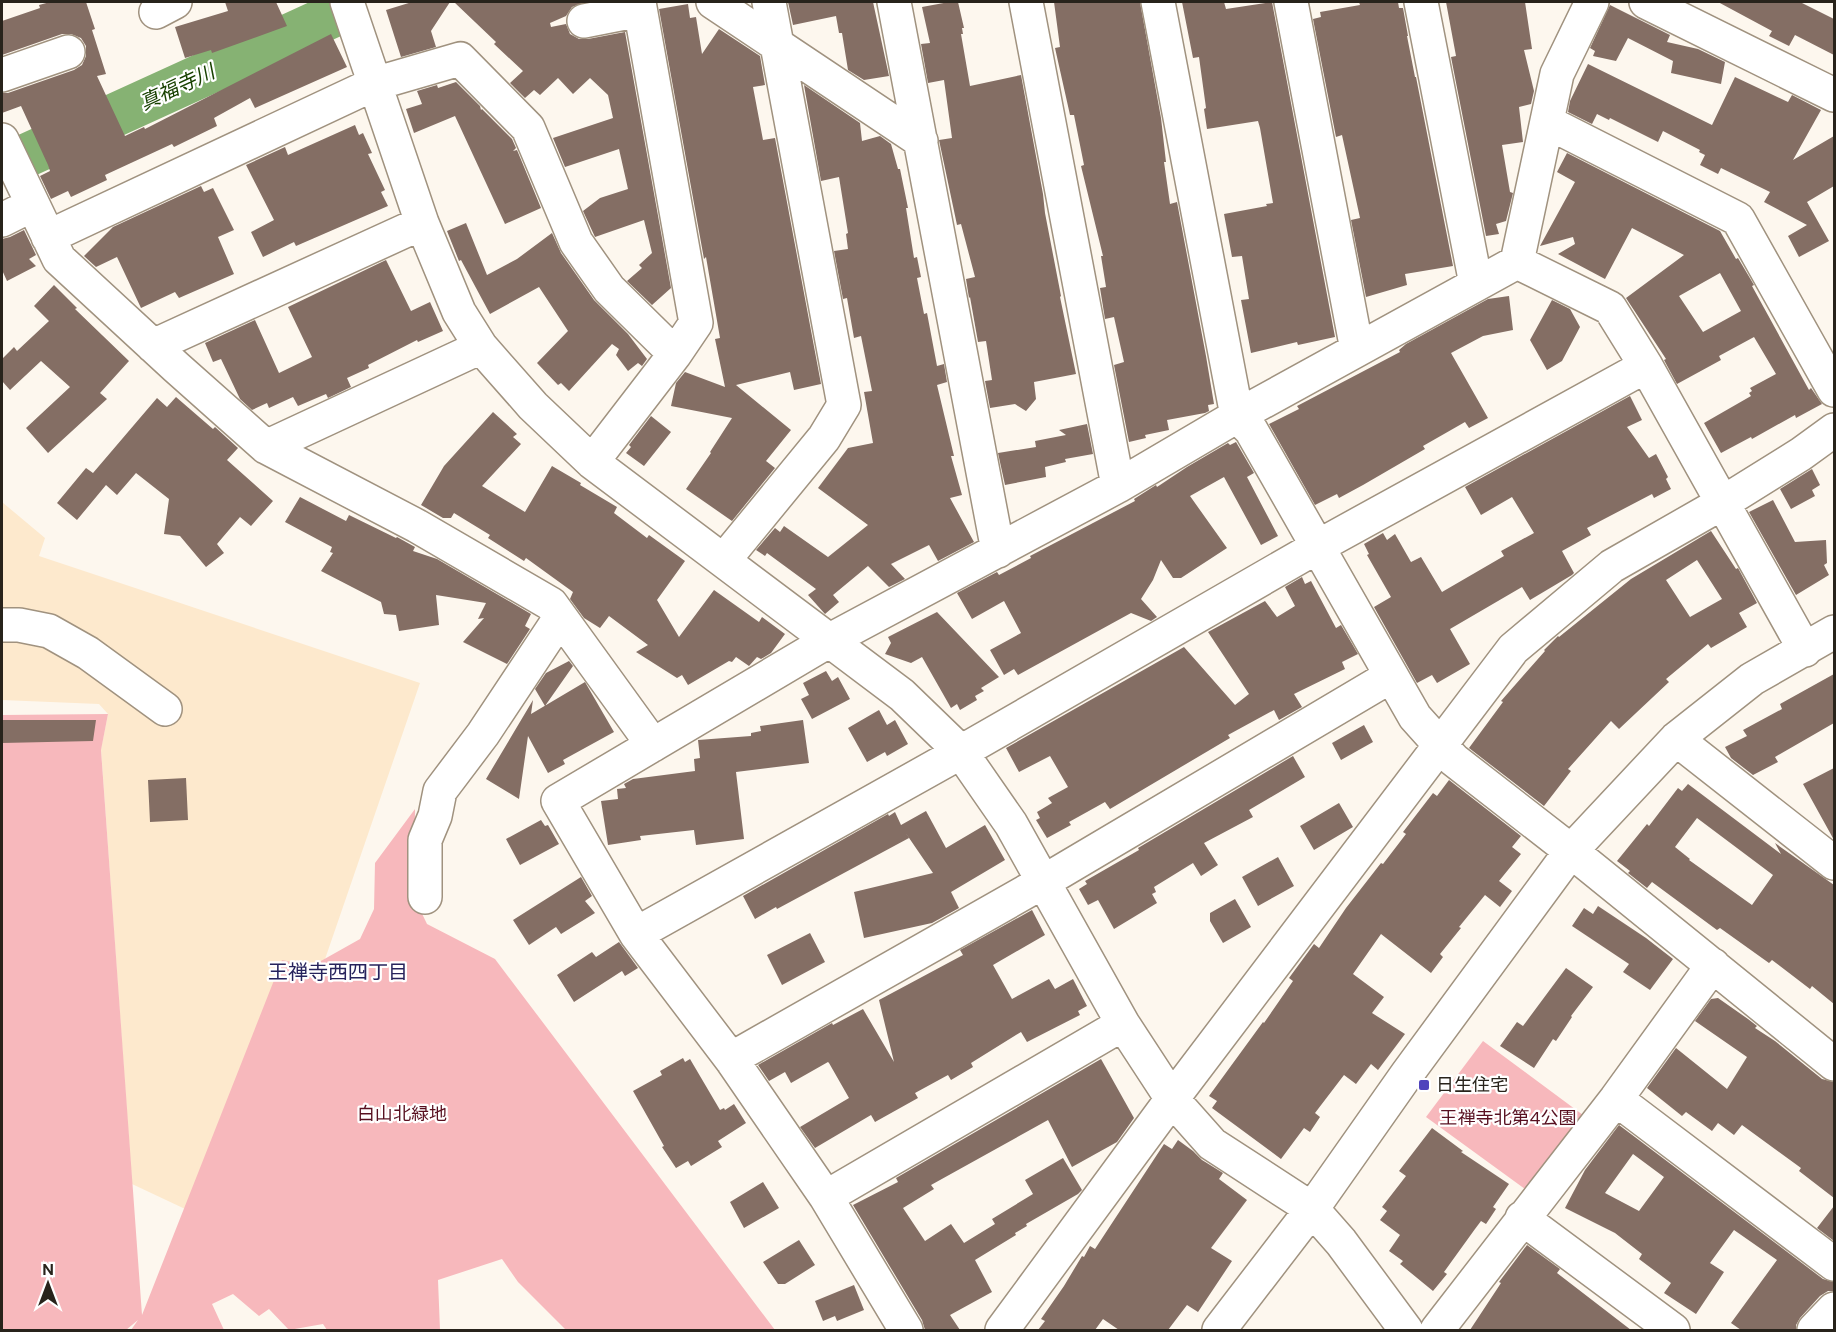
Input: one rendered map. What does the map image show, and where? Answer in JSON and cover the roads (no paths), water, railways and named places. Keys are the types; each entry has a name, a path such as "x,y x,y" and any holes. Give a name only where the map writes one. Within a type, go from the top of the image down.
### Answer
{"street":[{"path":"347,2 422,223 459,312 481,347 533,406 592,462 902,695 960,752 1011,824 1123,1024 1172,1099 1212,1144 1312,1209 1341,1242 1406,1330"},
{"path":"712,2 777,43 921,141"},
{"path":"724,560 824,438 844,405 769,2"},
{"path":"894,2 998,551"},
{"path":"1026,2 1118,486"},
{"path":"1158,2 1236,416 1251,430 1415,717 1454,760 1571,850 1834,1064"},
{"path":"1291,2 1357,350"},
{"path":"1421,2 1476,284"},
{"path":"906,1330 826,1197 731,1059 636,934 558,801 830,640 1118,486 1236,416 1517,262 1557,74 1592,2"},
{"path":"1646,2 1834,95"},
{"path":"585,21 640,6 696,322 675,354 592,462"},
{"path":"2,75 68,52"},
{"path":"48,237 374,84 460,59 528,128 576,242 609,290 675,354"},
{"path":"1547,122 1738,219 1834,390"},
{"path":"2,140 59,259 266,447 417,525 551,604 653,745"},
{"path":"2,220 32,205"},
{"path":"153,346 422,223"},
{"path":"1517,262 1610,308 1724,502 1805,650"},
{"path":"266,447 481,347"},
{"path":"636,934 960,752 1317,547 1646,366"},
{"path":"1002,1330 1172,1099 1513,649 1612,566 1724,502 1801,454 1834,430"},
{"path":"425,897 425,840 435,816 440,791 483,734 560,618"},
{"path":"2,625 19,625 49,631 88,653 165,709"},
{"path":"1219,1330 1312,1209 1407,1074 1571,850 1676,739 1752,679 1834,632"},
{"path":"731,1059 1043,882 1391,676"},
{"path":"1676,739 1834,863"},
{"path":"1437,1330 1616,1099 1713,965"},
{"path":"826,1197 1123,1024"},
{"path":"1616,1099 1834,1264"},
{"path":"1522,1218 1673,1330"},
{"path":"1814,1330 1834,1309"}],"waterway":[{"name":"真福寺川","path":"23,157 332,16"}],"place":[{"name":"日生住宅","path":"1424,1085"}],"district":[{"name":"王禅寺西四丁目","path":"338,972"}],"park label":[{"name":"白山北緑地","path":"402,1114"},
{"name":"王禅寺北第4公園","path":"1508,1118"}]}
